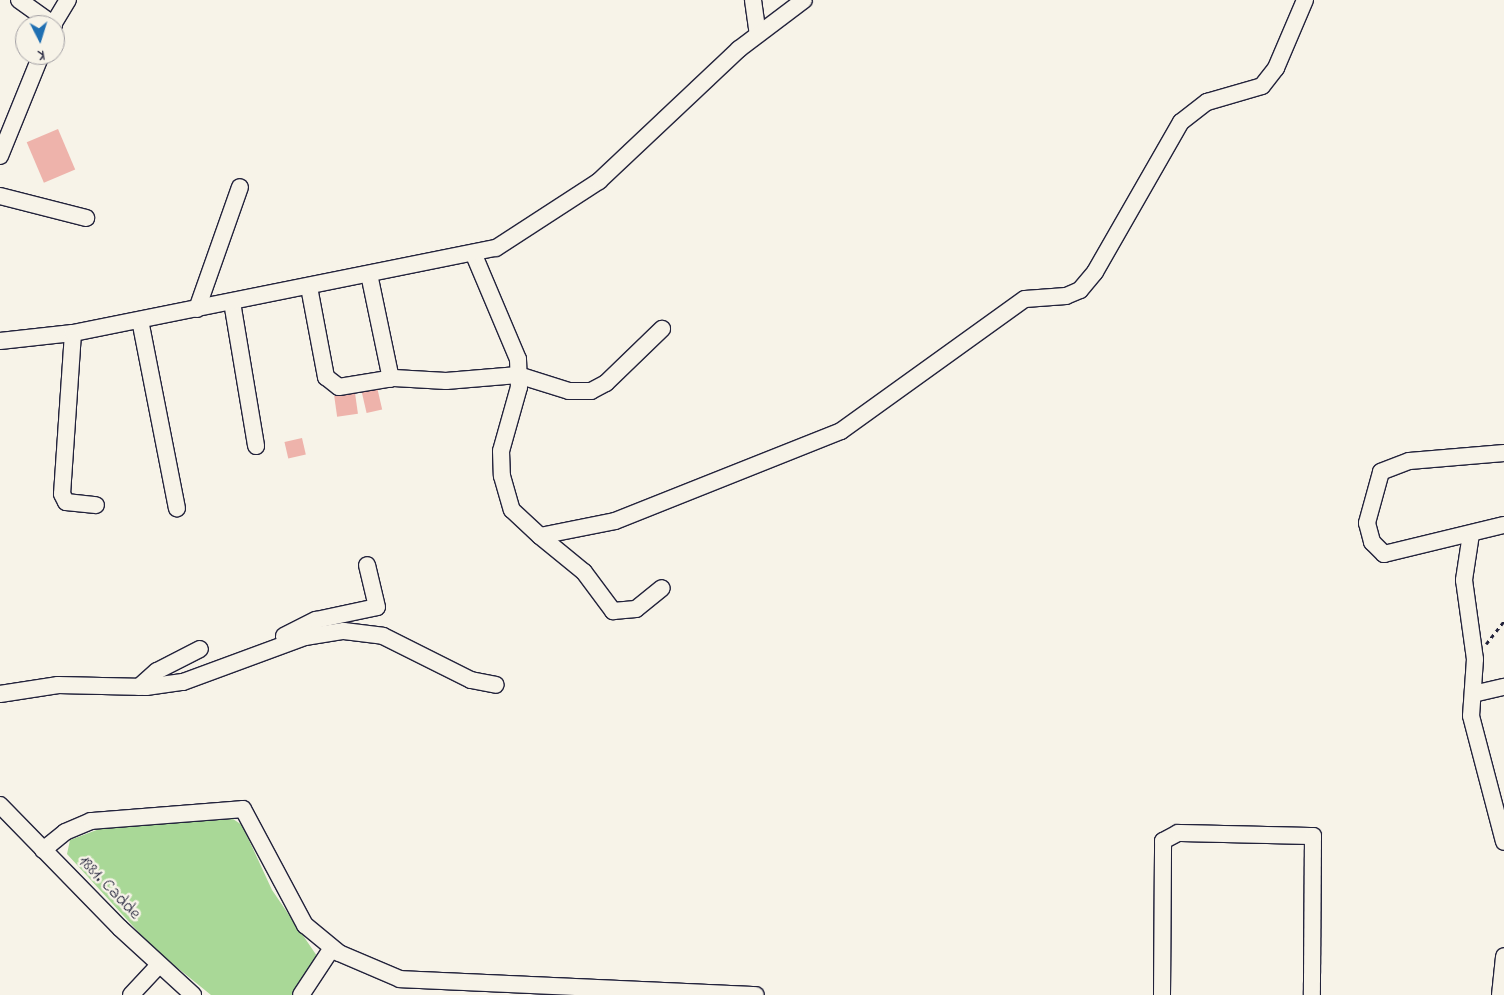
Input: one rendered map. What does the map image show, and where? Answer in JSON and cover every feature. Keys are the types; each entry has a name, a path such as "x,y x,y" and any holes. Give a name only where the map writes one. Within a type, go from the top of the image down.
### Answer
{"street":[{"path":"19,0 41,15"},
{"path":"59,15 68,0"},
{"path":"753,0 758,34"},
{"path":"0,342 73,333 474,255 523,233 599,181 758,34 804,0"},
{"path":"540,536 589,529 643,512 841,431 1024,299 1066,296 1080,290 1095,272 1181,122 1206,102 1262,86 1276,68 1305,0"},
{"path":"0,156 37,65"},
{"path":"197,309 240,187"},
{"path":"0,196 86,218"},
{"path":"474,255 482,282 512,339 518,375 501,451 502,476 519,520 584,572 613,611 636,609 662,588"},
{"path":"369,274 391,379"},
{"path":"309,287 329,384 339,387 391,379 446,381 518,375 569,392 591,391 606,383 662,329"},
{"path":"232,302 256,446"},
{"path":"140,320 177,508"},
{"path":"73,333 62,494 66,502 96,505"},
{"path":"1504,453 1409,461 1381,472 1366,523 1372,542 1384,554 1504,525"},
{"path":"1471,534 1464,580 1475,659 1471,716 1481,767 1504,842"},
{"path":"272,648 287,634 316,620 377,607 367,565"},
{"path":"0,694 58,685 140,687 183,682 272,648 320,634 368,633 400,643 471,680 496,685"},
{"path":"140,687 157,671 200,649"},
{"path":"1473,694 1504,687"},
{"name":"1881. Cadde","path":"0,805 158,966 193,995"},
{"path":"43,850 75,826 104,818 243,809 305,925 332,948 400,979 487,990 658,987 719,994 756,995"},
{"path":"1162,995 1163,840 1178,833 1313,836 1312,995"},
{"path":"301,995 332,948"},
{"path":"1500,995 1504,956"},
{"path":"131,995 158,966"}],"path":[{"path":"1475,659 1504,621"}],"green space":[{"path":"233,819 242,825 272,890 317,956 292,995 211,995 153,948 67,854 70,840 102,828"}],"building":[{"path":"58,129 75,170 44,183 27,142"},
{"path":"377,387 382,409 367,413 361,391"},
{"path":"355,393 358,414 337,417 334,396"},
{"path":"302,438 306,455 288,459 284,442"}]}
